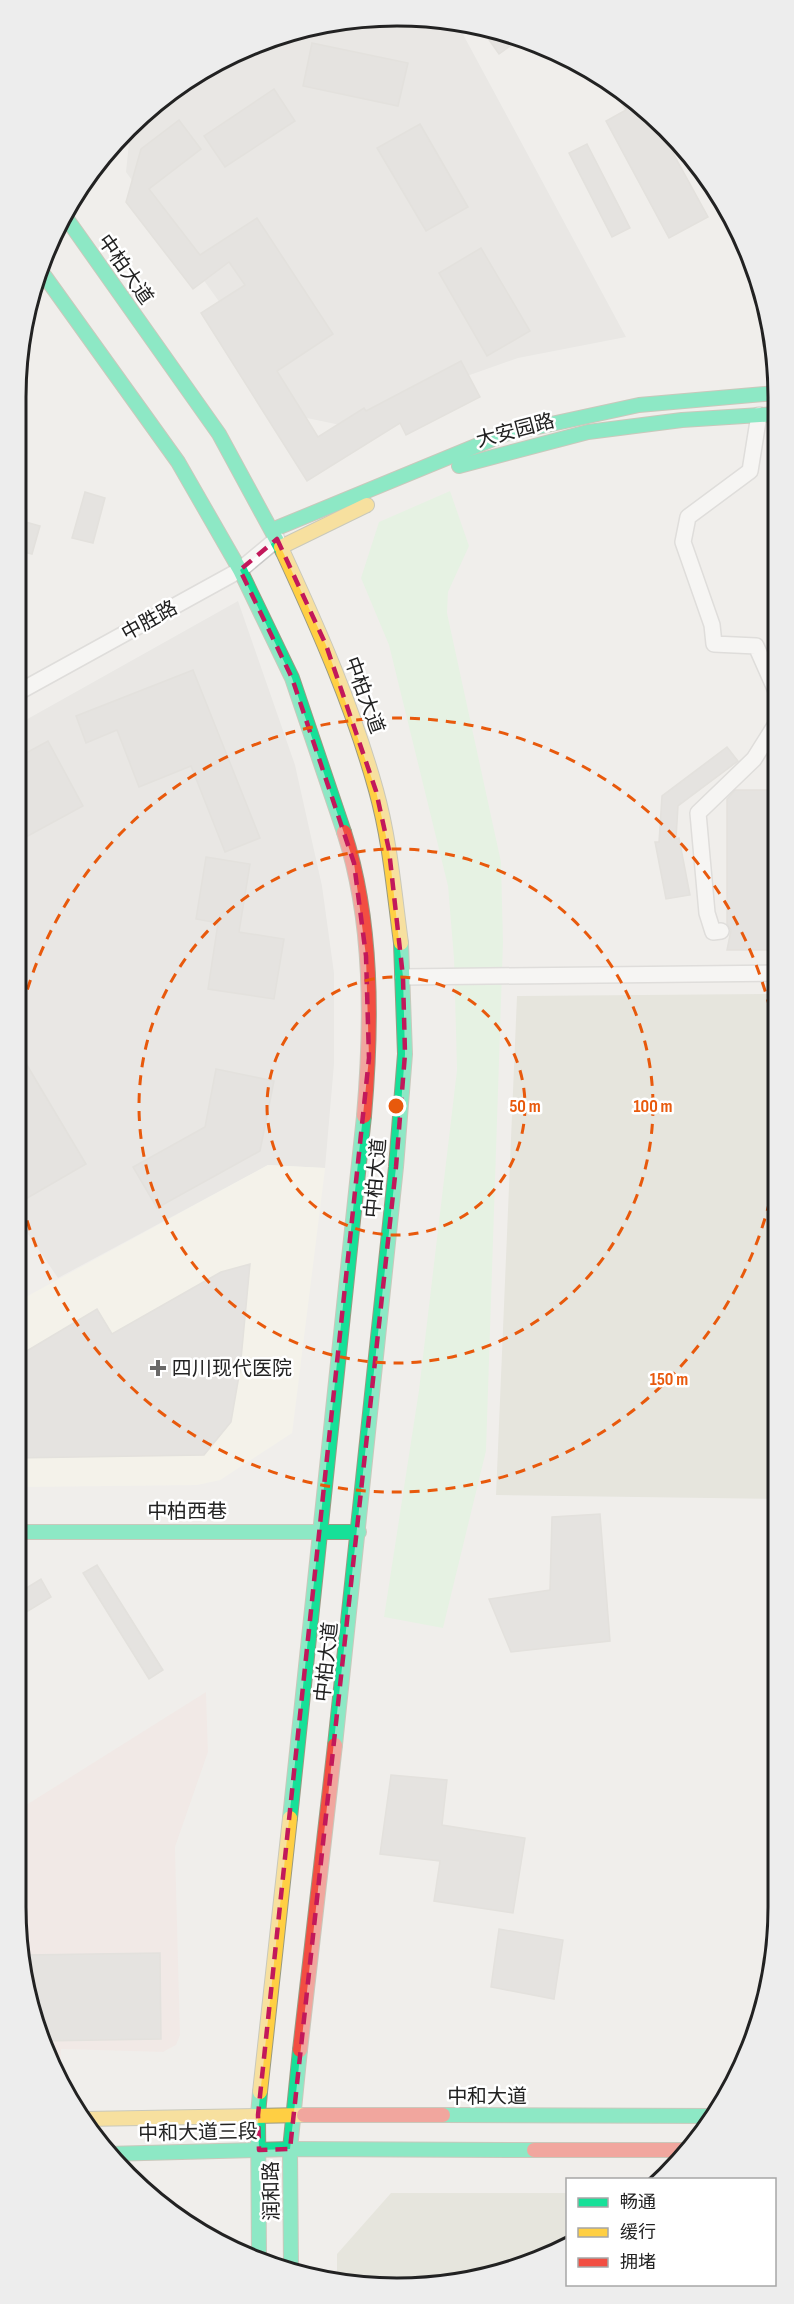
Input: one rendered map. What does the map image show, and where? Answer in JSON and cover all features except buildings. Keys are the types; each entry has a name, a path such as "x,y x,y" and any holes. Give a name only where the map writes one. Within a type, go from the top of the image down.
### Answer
{"main road":[{"name":"中柏大道","path":"69,222 219,434 277,539 326,645 356,727 376,791 389,850 402,948 405,1054 359,1532 290,2149"},
{"name":"中柏大道","path":"45,277 178,462 240,570 292,678 354,863 366,956 369,1058 323,1530 258,2115 259,2150"},
{"path":"277,539 505,434 639,405 768,394"},
{"name":"大安园路","path":"277,539 456,467 527,445 611,429 698,418 768,414"},
{"name":"中柏西巷","path":"26,1532 323,1530 359,1532"},
{"name":"中和大道","path":"258,2115 704,2116"},
{"name":"中和大道三段","path":"92,2119 258,2115"},
{"path":"290,2149 678,2150"},
{"name":"中和大道三段","path":"119,2154 290,2149"},
{"name":"润和路","path":"290,2149 291,2263"},
{"name":"润和路","path":"259,2150 259,2252"}],"street":[{"path":"759,415 750,471 688,517 683,542 712,625 714,644 756,646 768,673"},
{"name":"中胜路","path":"26,688 240,570 277,539"},
{"path":"721,931 713,932 707,913 698,813 754,759 768,738"},
{"path":"403,977 768,973"}],"highlighted area":[{"path":"277,539 326,645 376,791 389,850 403,977 405,1054 396,1167 290,2149 259,2150 258,2115 369,1058 366,956 354,863 292,678 240,570"}],"shaded area":[{"path":"373,26 421,26 462,32 626,337 518,358 433,388 345,426 302,417 126,172 129,139 134,134 191,88 211,75 255,54 301,38"},
{"path":"238,601 295,765 322,886 334,973 334,1064 325,1168 268,1165 58,1278 26,1231 26,720"},
{"path":"768,994 768,1499 496,1495 517,996"},
{"name":"四川现代医院","path":"268,1165 325,1168 292,1433 220,1480 197,1485 26,1487 26,1297"},
{"path":"206,1692 208,1752 175,1847 180,2035 176,2045 163,2052 61,2049 61,2063 38,2003 29,1955 26,1931 26,1805"},
{"path":"391,2193 566,2193 566,2238 516,2259 493,2266 421,2278 373,2278 337,2273 337,2254"}],"green space":[{"path":"450,491 469,546 448,592 447,613 501,862 503,942 486,1451 443,1628 384,1617 419,1390 457,1070 454,959 448,886 389,645 361,578 379,522"}],"traffic: fast":[{"path":"69,222 219,434 283,552"},
{"path":"45,277 178,462 240,570 292,678 344,832"},
{"path":"272,530 505,434 639,405 768,394"},
{"path":"459,466 588,432 682,420 768,415"},
{"path":"335,1745 396,1167 405,1054 401,943"},
{"path":"290,1818 364,1116"},
{"path":"26,1532 359,1532"},
{"path":"291,2263 290,2149 300,2050"},
{"path":"259,2252 258,2115 260,2092"},
{"path":"443,2115 704,2116"},
{"path":"119,2154 290,2149 534,2150"}],"traffic: slow":[{"path":"281,547 367,505"},
{"path":"283,552 334,669 367,759 385,828 401,943"},
{"path":"260,2092 290,1818"},
{"path":"92,2119 304,2115"}],"traffic: jam":[{"path":"344,832 354,866 360,901 368,973 367,1081 364,1116"},
{"path":"300,2050 335,1745"},
{"path":"304,2115 443,2115"},
{"path":"534,2150 678,2150"}],"place":[{"name":"四川现代医院","path":"158,1368"}]}
